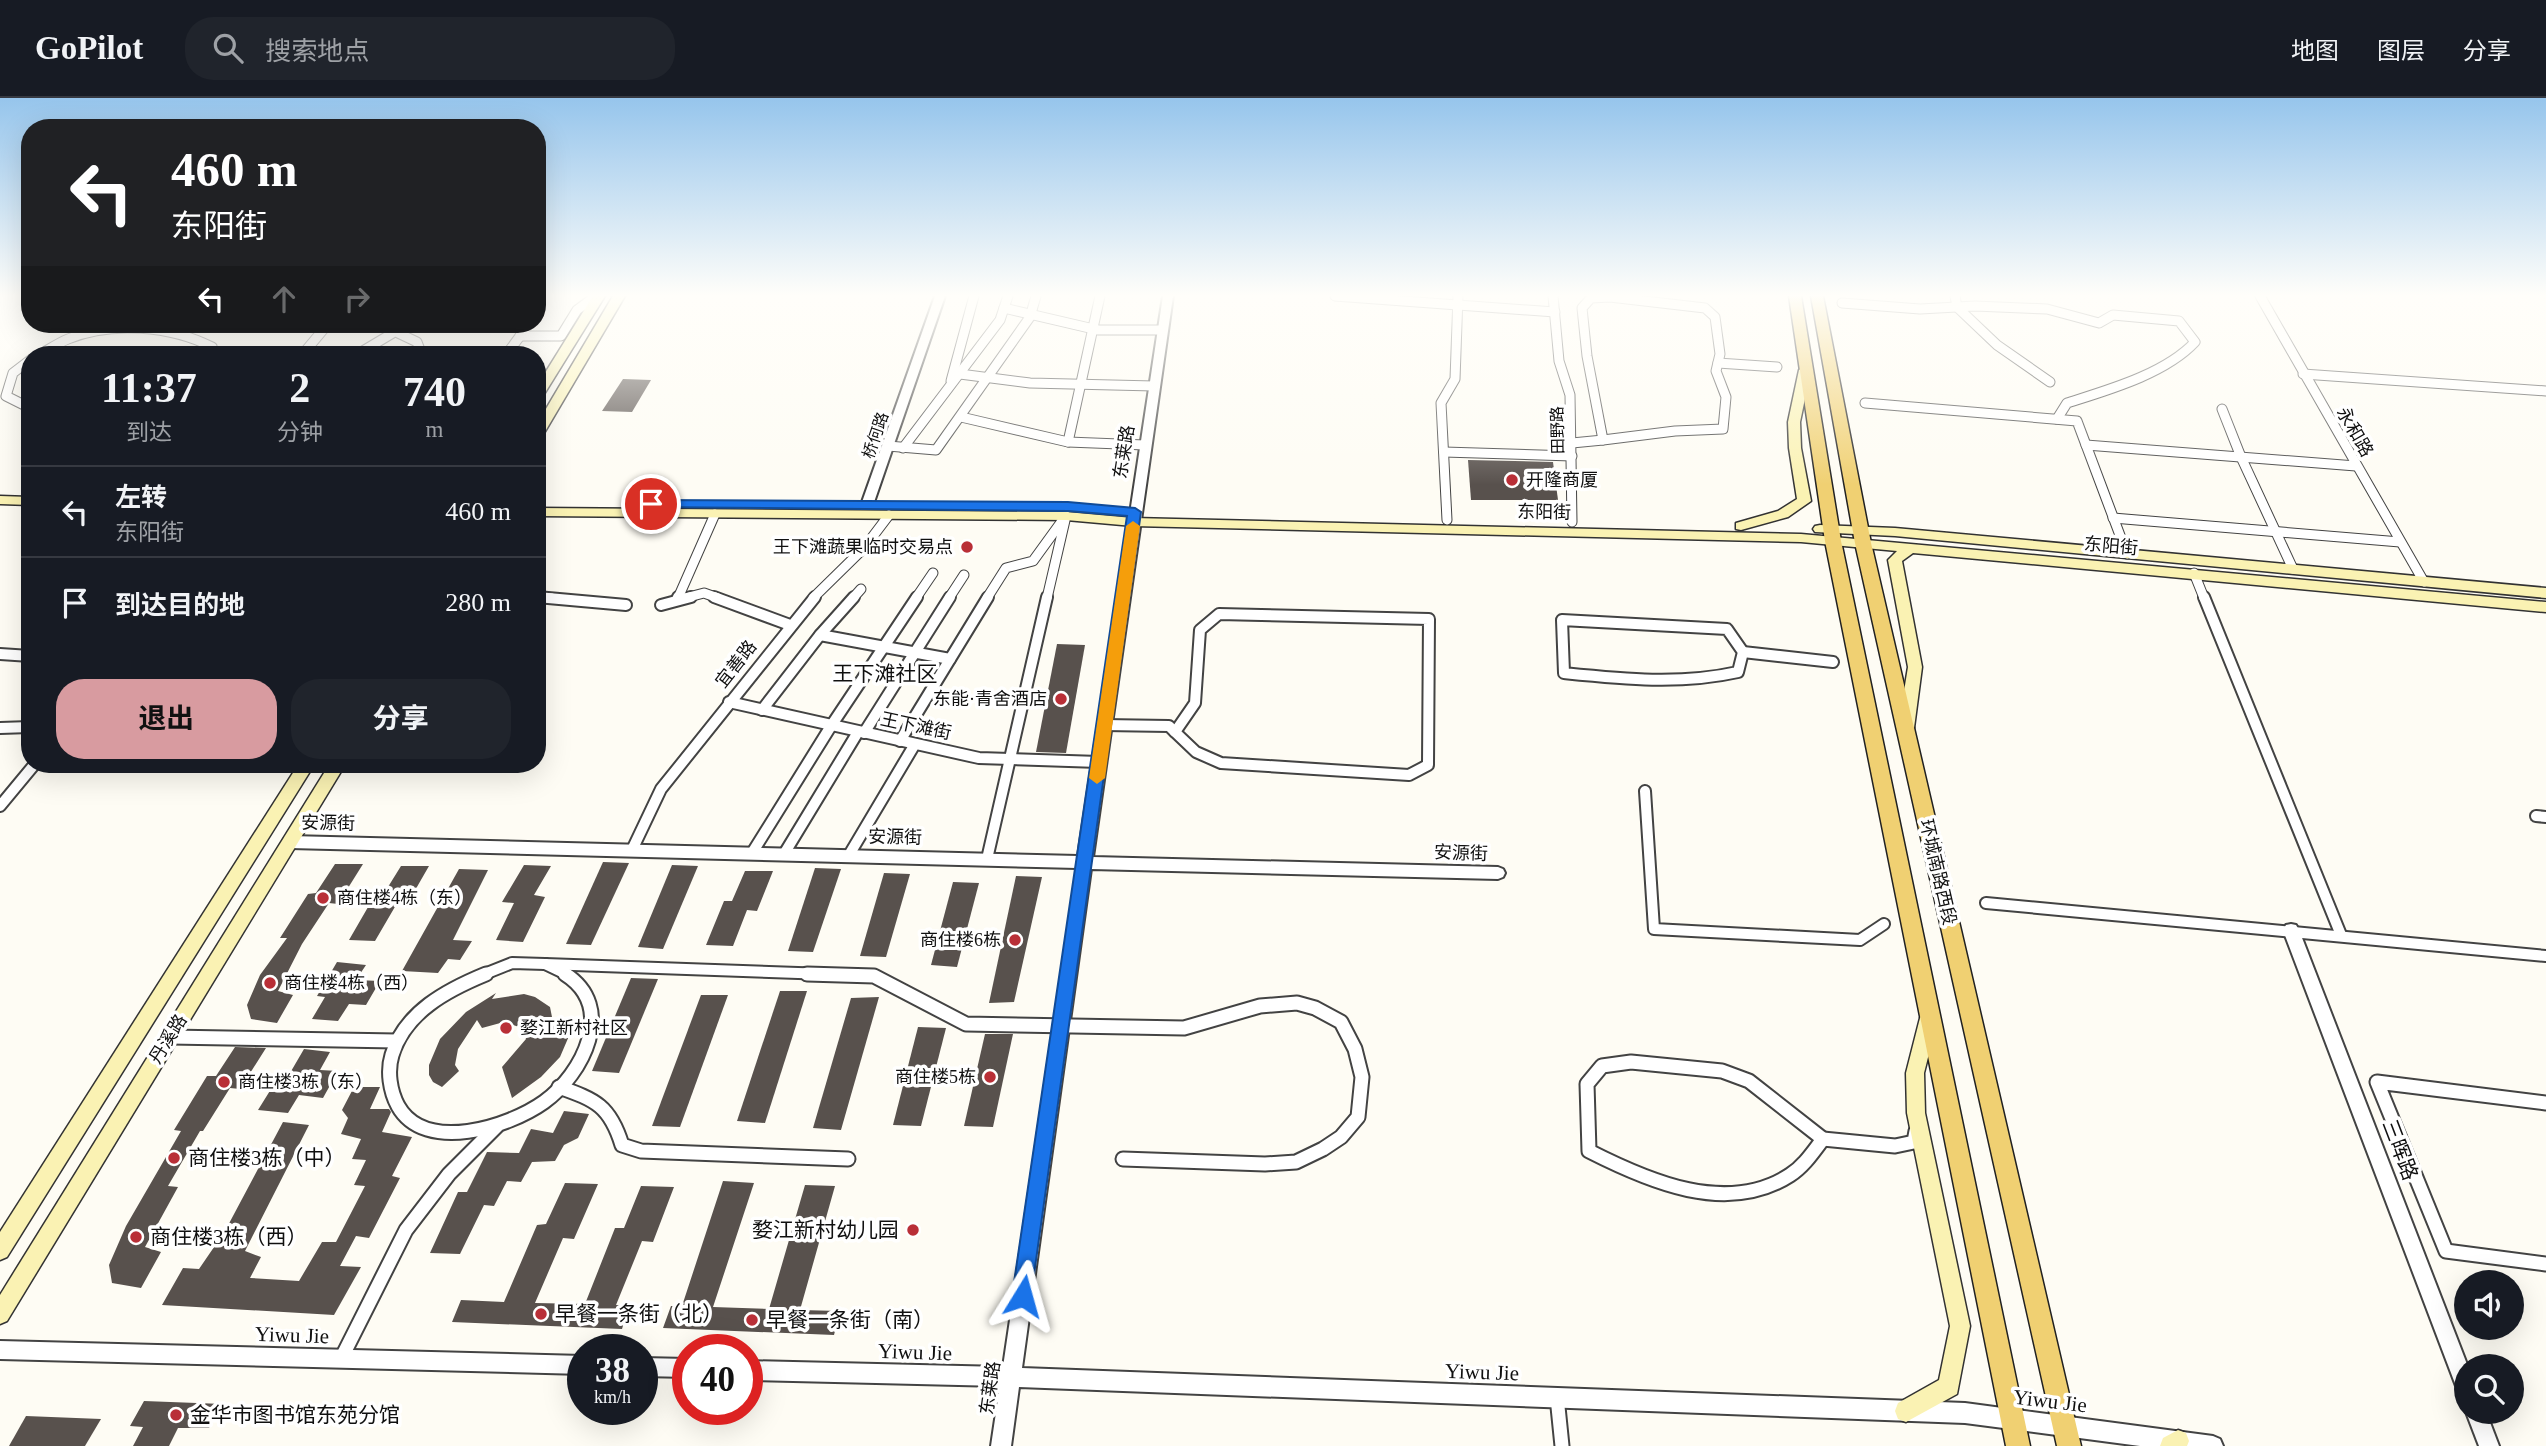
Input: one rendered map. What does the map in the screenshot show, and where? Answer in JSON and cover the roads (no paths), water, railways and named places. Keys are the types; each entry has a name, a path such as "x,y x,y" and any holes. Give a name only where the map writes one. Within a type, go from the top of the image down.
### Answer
{"main road":[{"path":"546,381 559,359"},
{"path":"546,420 582,359"},
{"name":"环城南路西段","path":"1804,359 1832,535 2018,1446"},
{"name":"环城南路西段","path":"1827,359 1862,537 2069,1446"},
{"path":"1741,526 1783,514 1804,501 1795,448 1794,422 1805,370"},
{"path":"0,491 21,491"},
{"path":"0,500 21,501"},
{"name":"东阳街","path":"546,503 1068,507 1134,517 1832,535"},
{"name":"东阳街","path":"546,512 1447,520 1741,526 1832,535 2127,554 2546,593"},
{"name":"东阳街","path":"1862,537 1912,547 2546,607"},
{"path":"1906,731 1915,667 1895,560 1912,547"},
{"name":"丹溪路","path":"0,1250 301,773"},
{"name":"丹溪路","path":"0,1314 332,773"},
{"path":"1906,1410 1949,1386 1960,1326 1917,1121 1915,1073 1930,1015"}],"street":[{"name":"桥何路","path":"867,505 918,359"},
{"path":"948,390 957,359"},
{"path":"903,448 971,359"},
{"path":"888,446 936,450 1001,359"},
{"path":"1068,442 1085,359"},
{"name":"东莱路","path":"1001,1446 1158,359"},
{"path":"1447,520 1441,403 1455,379 1456,359"},
{"name":"田野路","path":"1559,359 1570,395 1572,523"},
{"path":"1588,359 1603,440"},
{"path":"1572,443 1678,430 1712,433 1723,429 1726,397 1716,371 1719,359"},
{"path":"2017,359 2050,382"},
{"path":"2057,419 2067,403 2109,390 2177,359"},
{"name":"永和路","path":"2295,359 2424,582"},
{"path":"1718,363 1777,367"},
{"path":"21,367 13,373 6,396 21,404"},
{"path":"960,374 1079,384 1154,386"},
{"path":"2303,374 2546,391"},
{"path":"1865,403 2077,421 2127,554"},
{"path":"2222,409 2241,457 2293,569"},
{"path":"961,417 1068,442 1145,445"},
{"path":"2086,445 2356,466"},
{"path":"1444,452 1572,456"},
{"path":"677,600 715,514"},
{"name":"宜善路","path":"632,850 661,789 790,625 864,548 888,515"},
{"path":"900,741 1006,568 1033,561 1066,516"},
{"path":"987,859 1066,516"},
{"path":"2113,517 2400,542"},
{"path":"752,853 831,726 933,573"},
{"path":"2194,573 2341,935"},
{"path":"784,854 964,575"},
{"path":"762,710 820,635 861,589"},
{"path":"661,605 704,593 790,625"},
{"path":"546,598 626,605"},
{"path":"1104,725 1170,726 1175,732 1196,752 1221,763 1409,775 1428,765 1429,619 1219,614 1200,630 1195,703 1175,732"},
{"path":"1743,652 1738,672 1714,679 1621,678 1564,673 1562,620 1727,629 1743,652 1833,662"},
{"path":"820,635 950,659"},
{"path":"0,653 21,655"},
{"name":"王下滩街","path":"729,702 979,758 1099,762"},
{"path":"0,728 21,727"},
{"path":"849,855 915,744"},
{"path":"0,806 27,773"},
{"path":"1644,791 1654,929 1860,940 1884,924"},
{"name":"安源街","path":"290,842 1499,873"},
{"path":"1986,903 2546,956"},
{"name":"三晖路","path":"2291,930 2454,1355"},
{"path":"545,964 577,983 589,1002 594,1026 583,1052 559,1087 544,1103 499,1124 466,1133 433,1131 408,1119 392,1095 388,1067 398,1035 424,1007 465,981 513,963 545,964 874,976 966,1024 1184,1028 1260,1006 1297,1003 1315,1008 1341,1022 1355,1049 1362,1077 1358,1117 1341,1137 1296,1162 1265,1164 1123,1159"},
{"path":"170,1037 396,1041"},
{"path":"1823,1139 1807,1160 1788,1177 1761,1189 1732,1193 1698,1191 1669,1185 1628,1172 1589,1151 1587,1084 1602,1066 1631,1062 1722,1071 1749,1081 1823,1139 1895,1146 1914,1142 1917,1121"},
{"path":"2546,1103 2377,1082 2446,1251 2546,1264"},
{"path":"559,1087 601,1102 617,1127 622,1145 641,1151 848,1159"},
{"path":"341,1359 406,1230 449,1174 499,1124"},
{"name":"Yiwu Jie","path":"0,1350 567,1366"},
{"name":"Yiwu Jie","path":"763,1370 1011,1377 1965,1413 2174,1443 2213,1446"},
{"path":"1557,1397 1562,1446"},
{"path":"2481,1424 2489,1446"}],"place":[{"name":"开隆商厦","path":"1512,480"},
{"name":"王下滩蔬果临时交易点","path":"967,547"},
{"name":"东能·青舍酒店","path":"1061,699"},
{"name":"商住楼4栋（东）","path":"323,898"},
{"name":"商住楼6栋","path":"1015,940"},
{"name":"商住楼4栋（西）","path":"270,983"},
{"name":"婺江新村社区","path":"506,1028"},
{"name":"商住楼5栋","path":"990,1077"},
{"name":"商住楼3栋（东）","path":"224,1082"},
{"name":"商住楼3栋（中）","path":"174,1158"},
{"name":"婺江新村幼儿园","path":"913,1230"},
{"name":"商住楼3栋（西）","path":"136,1237"},
{"name":"早餐一条街（北）","path":"541,1314"},
{"name":"早餐一条街（南）","path":"752,1320"},
{"name":"金华市图书馆东苑分馆","path":"176,1415"}],"district":[{"name":"王下滩社区","path":"885,674"}]}
